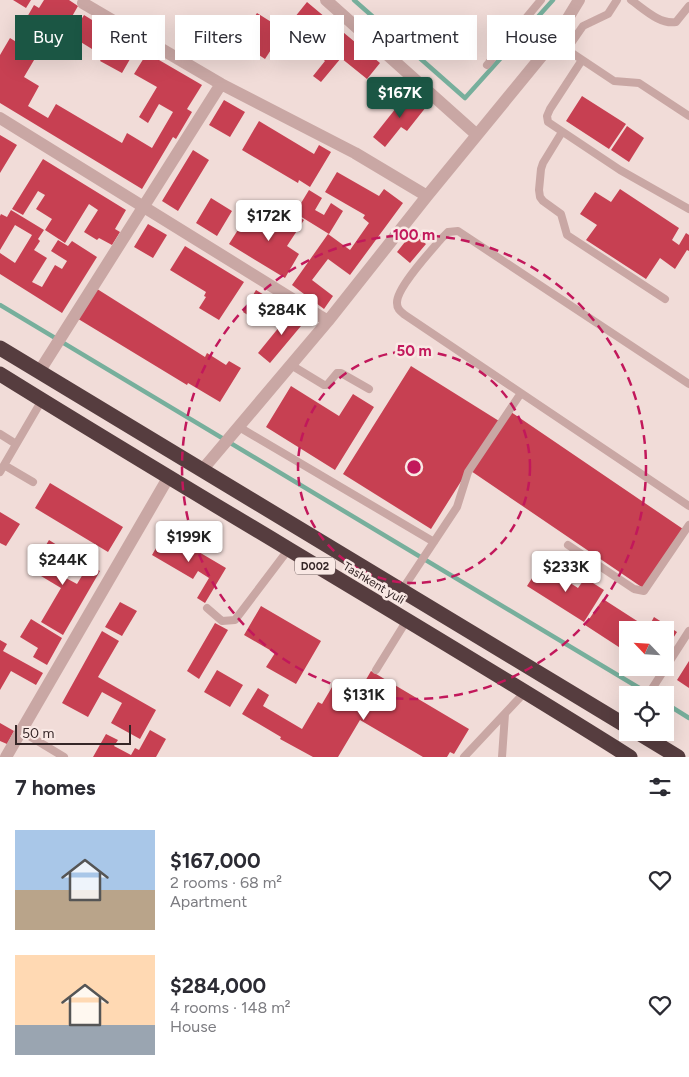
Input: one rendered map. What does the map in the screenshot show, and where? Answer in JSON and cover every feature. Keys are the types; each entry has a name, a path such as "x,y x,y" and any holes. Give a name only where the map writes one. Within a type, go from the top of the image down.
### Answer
{"highway":[{"name":"Tashkent yuli","path":"0,348 619,722"},
{"name":"Tashkent yuli","path":"0,374 168,478 526,691 630,757"},
{"path":"652,741 678,757"}],"street":[{"path":"326,0 477,135"},
{"path":"570,15 579,0"},
{"path":"83,3 221,84 355,153 427,196"},
{"path":"203,469 328,321 538,60"},
{"path":"39,372 221,84"},
{"path":"0,118 328,321"},
{"path":"6,757 168,478"}],"lane":[{"path":"487,65 541,0"},
{"path":"575,38 583,26 608,14 617,0"},
{"path":"631,0 669,24 676,22 689,6"},
{"path":"575,55 614,81 639,83 689,116"},
{"path":"582,60 550,109 547,116 548,122 620,170 689,209"},
{"path":"562,132 543,163 540,197 561,214 568,235 665,299"},
{"path":"689,384 458,231 448,232 441,239 402,288 396,301 398,310 689,506"},
{"path":"291,365 324,385 327,385 337,373 341,373 369,389"},
{"path":"402,590 457,507 468,472 521,393"},
{"path":"33,482 2,469 42,400"},
{"path":"0,434 16,444"},
{"path":"231,436 434,542"},
{"path":"568,545 634,589 644,591 689,525"},
{"path":"207,608 222,620 235,620 288,550"},
{"path":"376,670 407,620"},
{"path":"654,686 689,632"},
{"path":"464,757 526,691"},
{"path":"502,757 505,714"},
{"path":"21,731 64,757"}],"building":[{"path":"13,0 31,0 26,8"},
{"path":"44,0 69,0 78,6 73,15 28,15 34,5 39,8"},
{"path":"307,2 323,15 296,15"},
{"path":"257,13 270,21 270,51 265,59 260,56 260,15 256,15"},
{"path":"84,15 92,20 92,49 82,43 82,18"},
{"path":"344,33 354,41 354,60 376,60 380,63 367,79 343,60"},
{"path":"10,38 15,41 15,60 34,60 24,77 39,86 28,106 48,118 56,104 122,143 127,133 152,148 173,112 159,104 148,123 139,117 157,87 134,74 143,60 159,60 202,85 187,109 192,112 176,139 173,137 142,189 0,103 0,55"},
{"path":"101,60 130,60 122,73"},
{"path":"324,60 339,60 321,82 313,76 325,61"},
{"path":"408,93 426,107 407,131 401,127 385,147 373,137"},
{"path":"582,96 626,124 609,149 566,121"},
{"path":"224,100 245,112 230,137 209,125"},
{"path":"259,121 314,154 319,145 331,152 310,187 299,180 298,183 242,150"},
{"path":"627,126 644,138 629,162 611,150"},
{"path":"0,135 17,145 0,173"},
{"path":"193,150 209,160 178,211 162,201"},
{"path":"43,159 126,210 115,229 120,232 112,245 99,238 97,240 84,232 98,210 89,204 65,243 45,230 52,219 36,209 45,195 38,191 23,215 12,209"},
{"path":"337,172 379,196 384,189 403,203 350,275 328,259 312,280 333,296 324,309 292,285 328,234 350,250 369,223 363,218 365,215 325,192"},
{"path":"620,189 679,228 672,240 679,245 686,233 689,235 689,251 687,250 675,269 660,258 646,279 586,240 597,225 580,214 595,192 611,202"},
{"path":"309,190 322,198 315,210 324,215 331,203 343,211 329,234 295,213"},
{"path":"211,198 232,211 217,236 196,223"},
{"path":"11,210 44,230 34,250 47,258 32,282 42,287 55,265 62,269 67,261 51,251 58,240 68,246 72,241 97,257 62,313 0,274 0,253 15,263 32,235 15,225 0,250 0,216 1,214 7,217"},
{"path":"248,214 267,226 274,215 288,224 294,214 304,220 287,246 299,254 285,278 229,244"},
{"path":"148,224 167,235 153,258 134,247"},
{"path":"412,233 426,244 410,263 397,252"},
{"path":"185,246 244,282 219,320 199,308 206,297 204,296 206,292 170,270"},
{"path":"94,287 205,357 207,353 226,365 229,361 241,368 220,402 188,383 187,385 75,317"},
{"path":"256,290 279,304 265,326 243,312"},
{"path":"293,310 306,320 270,363 258,353"},
{"path":"411,366 499,421 431,529 343,474"},
{"path":"291,386 339,416 353,394 374,407 335,470 266,427"},
{"path":"511,412 683,529 643,588 471,471"},
{"path":"50,483 123,527 108,552 35,508"},
{"path":"0,512 20,524 6,546 0,543"},
{"path":"165,532 226,568 205,603 197,598 209,578 198,571 193,579 152,555"},
{"path":"49,540 76,557 64,577 77,584 89,564 100,571 63,635 41,622 61,588 31,570"},
{"path":"541,564 578,588 585,578 604,590 584,622 527,586"},
{"path":"603,599 637,621 619,621 619,647 585,625"},
{"path":"120,602 137,611 122,636 105,627"},
{"path":"261,606 321,641 296,684 266,667 275,653 244,635"},
{"path":"654,617 660,621 652,621"},
{"path":"31,619 62,638 47,665 33,657 38,648 20,637"},
{"path":"215,623 228,630 199,679 187,671"},
{"path":"102,631 119,641 98,677 156,710 140,739 111,723 122,703 102,692 88,717 62,703"},
{"path":"0,640 7,644 3,651 43,673 36,685 11,671 0,690"},
{"path":"689,661 689,688 677,680"},
{"path":"217,670 243,685 230,707 204,692"},
{"path":"371,671 469,729 454,754 450,752 447,757 423,757 360,720 338,757 313,757 280,739 281,737 242,714 258,688 269,695 263,706 302,729 318,702 322,704 335,682 357,695"},
{"path":"0,723 14,731 7,744 0,741"},
{"path":"150,730 166,739 156,757 93,757 106,734 118,740 114,746 131,755 135,748 139,750"}],"waterway":[{"path":"354,0 465,98 553,0"},
{"path":"0,305 636,686"},
{"path":"674,709 689,718"}]}
